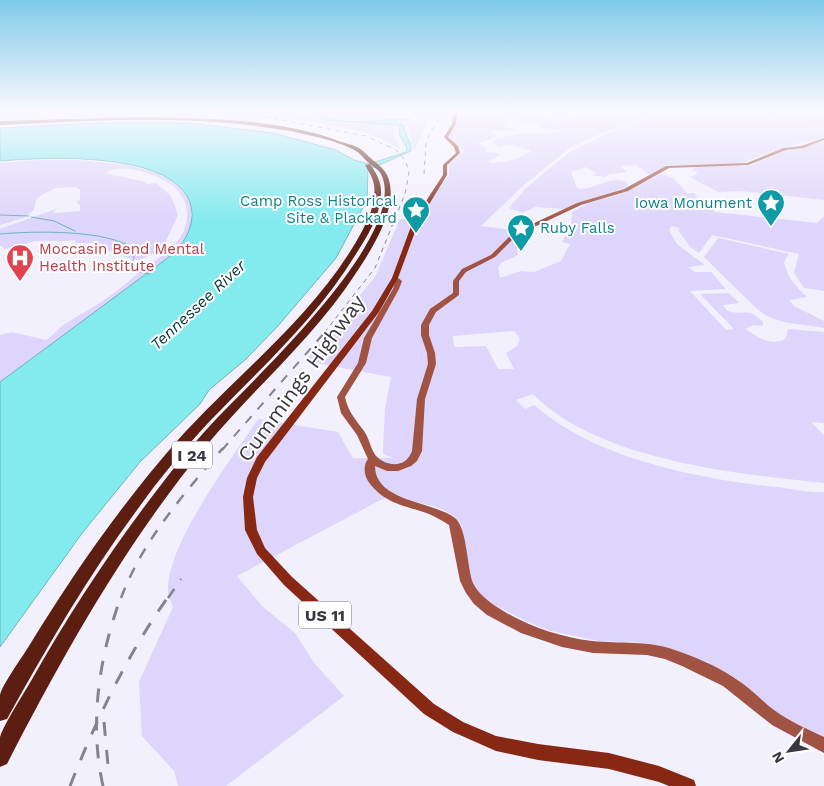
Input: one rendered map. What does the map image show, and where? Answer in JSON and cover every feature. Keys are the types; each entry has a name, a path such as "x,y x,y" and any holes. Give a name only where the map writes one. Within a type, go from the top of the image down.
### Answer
{"highway":[{"path":"342,149 372,165"},
{"path":"353,149 372,165"},
{"name":"I 24","path":"0,712 74,588 151,483 182,445 297,326 344,268 375,208 378,186 372,165"},
{"name":"I 24","path":"0,757 66,638 111,564 147,512 204,441 320,316 356,268 375,235 386,204 388,184 372,165"}],"main road":[{"name":"Cummings Highway","path":"455,149 458,153 445,165 445,175 411,232 406,253 395,278 367,324 289,421 256,470 249,492 248,514 251,530 261,551 288,581 429,709 458,727 496,743 538,752 609,761 659,774 688,786"},
{"path":"395,278 399,281 396,289 368,338 362,363 341,397 345,412 365,439 373,459 381,465 394,468 408,464 416,456 421,399 432,359 424,335 426,322 437,308 457,294 456,281 459,275 476,263 497,254 511,237 579,204 626,190 671,166 750,164 788,149"},
{"path":"373,459 370,476 386,493 404,503 444,515 454,523 466,581 479,601 492,610 531,630 572,644 594,647 638,647 664,652 705,669 735,686 769,714 824,745"}],"shaded area":[{"path":"462,149 487,149 486,152 499,153 499,156 487,162 498,163 528,154 531,151 524,149 569,149 524,185 481,226 534,233 520,239 517,247 518,255 501,263 498,267 500,278 521,271 534,272 561,261 570,244 562,242 571,226 572,212 589,203 623,193 661,174 673,178 687,193 694,193 700,201 711,199 715,202 712,208 715,212 817,223 824,216 824,291 804,288 794,273 799,254 712,235 699,253 690,247 678,230 680,228 672,226 669,230 677,244 705,265 688,267 695,272 711,272 726,289 690,291 726,330 734,329 700,294 729,293 739,303 723,305 725,308 731,312 751,313 756,316 763,322 763,326 753,325 746,329 765,340 781,341 786,338 788,329 824,332 824,423 811,422 824,435 824,483 751,475 670,460 630,449 594,434 561,416 533,394 516,400 525,409 534,405 559,424 587,439 648,463 712,478 824,492 824,740 776,712 737,679 707,662 646,643 599,641 551,631 494,605 483,597 472,582 461,524 455,517 439,508 394,493 237,576 263,607 295,633 315,664 344,696 226,786 178,786 174,771 142,736 139,682 173,607 168,588 171,569 179,548 203,501 258,419 338,432 353,458 393,458 383,454 385,409 391,377 305,361 375,277 400,219 419,221 440,185 449,176 449,164 464,151","holes":["514,331 520,339 517,346 506,353 514,369 498,369 486,346 454,347 453,336"]},
{"path":"577,149 779,149 740,164 741,166 752,165 785,150 824,149 824,200 741,191 718,192 690,177 697,174 697,172 692,171 697,165 667,165 652,174 648,174 637,165 620,166 627,172 609,174 605,177 592,175 597,173 585,167 571,172 577,188 590,188 616,180 628,183 627,187 563,209 535,207 523,213 509,208 527,187"},
{"path":"79,160 126,165 161,174 160,176 175,181 187,194 191,203 191,229 175,252 163,263 0,382 0,335 12,332 46,340 63,325 115,292 170,249 184,231 187,219 186,206 182,195 170,184 143,172 123,168 116,169 104,173 146,182 145,184 156,183 171,196 178,215 165,243 156,249 157,252 139,260 124,257 125,254 98,248 98,243 75,243 75,240 36,241 5,249 0,245 0,229 56,209 53,213 80,211 80,206 76,201 80,200 80,190 75,187 56,188 36,199 34,210 23,218 0,225 0,163"},
{"path":"718,238 789,254 784,262 788,273 807,297 789,300 794,306 824,321 824,328 783,322 767,316 757,309 704,257"}],"water":[{"name":"Tennessee River","path":"0,149 331,149 354,160 369,164 406,152 407,149 411,149 411,151 368,170 367,200 336,258 277,327 245,360 209,390 200,404 140,462 83,532 0,647 0,382 173,254 187,235 192,215 189,200 177,184 157,173 132,165 104,161 46,159 0,161"}],"waterway":[{"path":"0,215 29,216"},
{"path":"31,217 54,221 75,231"},
{"path":"0,234 51,232 108,238 124,243 136,250 130,270 150,274"}],"railway":[{"path":"324,333 375,268 405,194 409,174 406,161 393,149"},
{"path":"424,174 426,149"},
{"path":"222,450 325,332"},
{"path":"121,598 152,537 223,448"},
{"path":"168,598 181,579"},
{"path":"97,724 98,690 102,666 113,620 121,597"},
{"path":"97,724 126,665 168,597"},
{"path":"104,722 109,776"},
{"path":"70,786 97,724"},
{"path":"97,724 99,762 103,786"}],"place":[{"name":"Iowa Monument","path":"771,227"},
{"name":"Camp Ross Historical Site & Plackard","path":"416,234"},
{"name":"Ruby Falls","path":"521,252"},
{"name":"Moccasin Bend Mental Health Institute","path":"20,282"}]}
